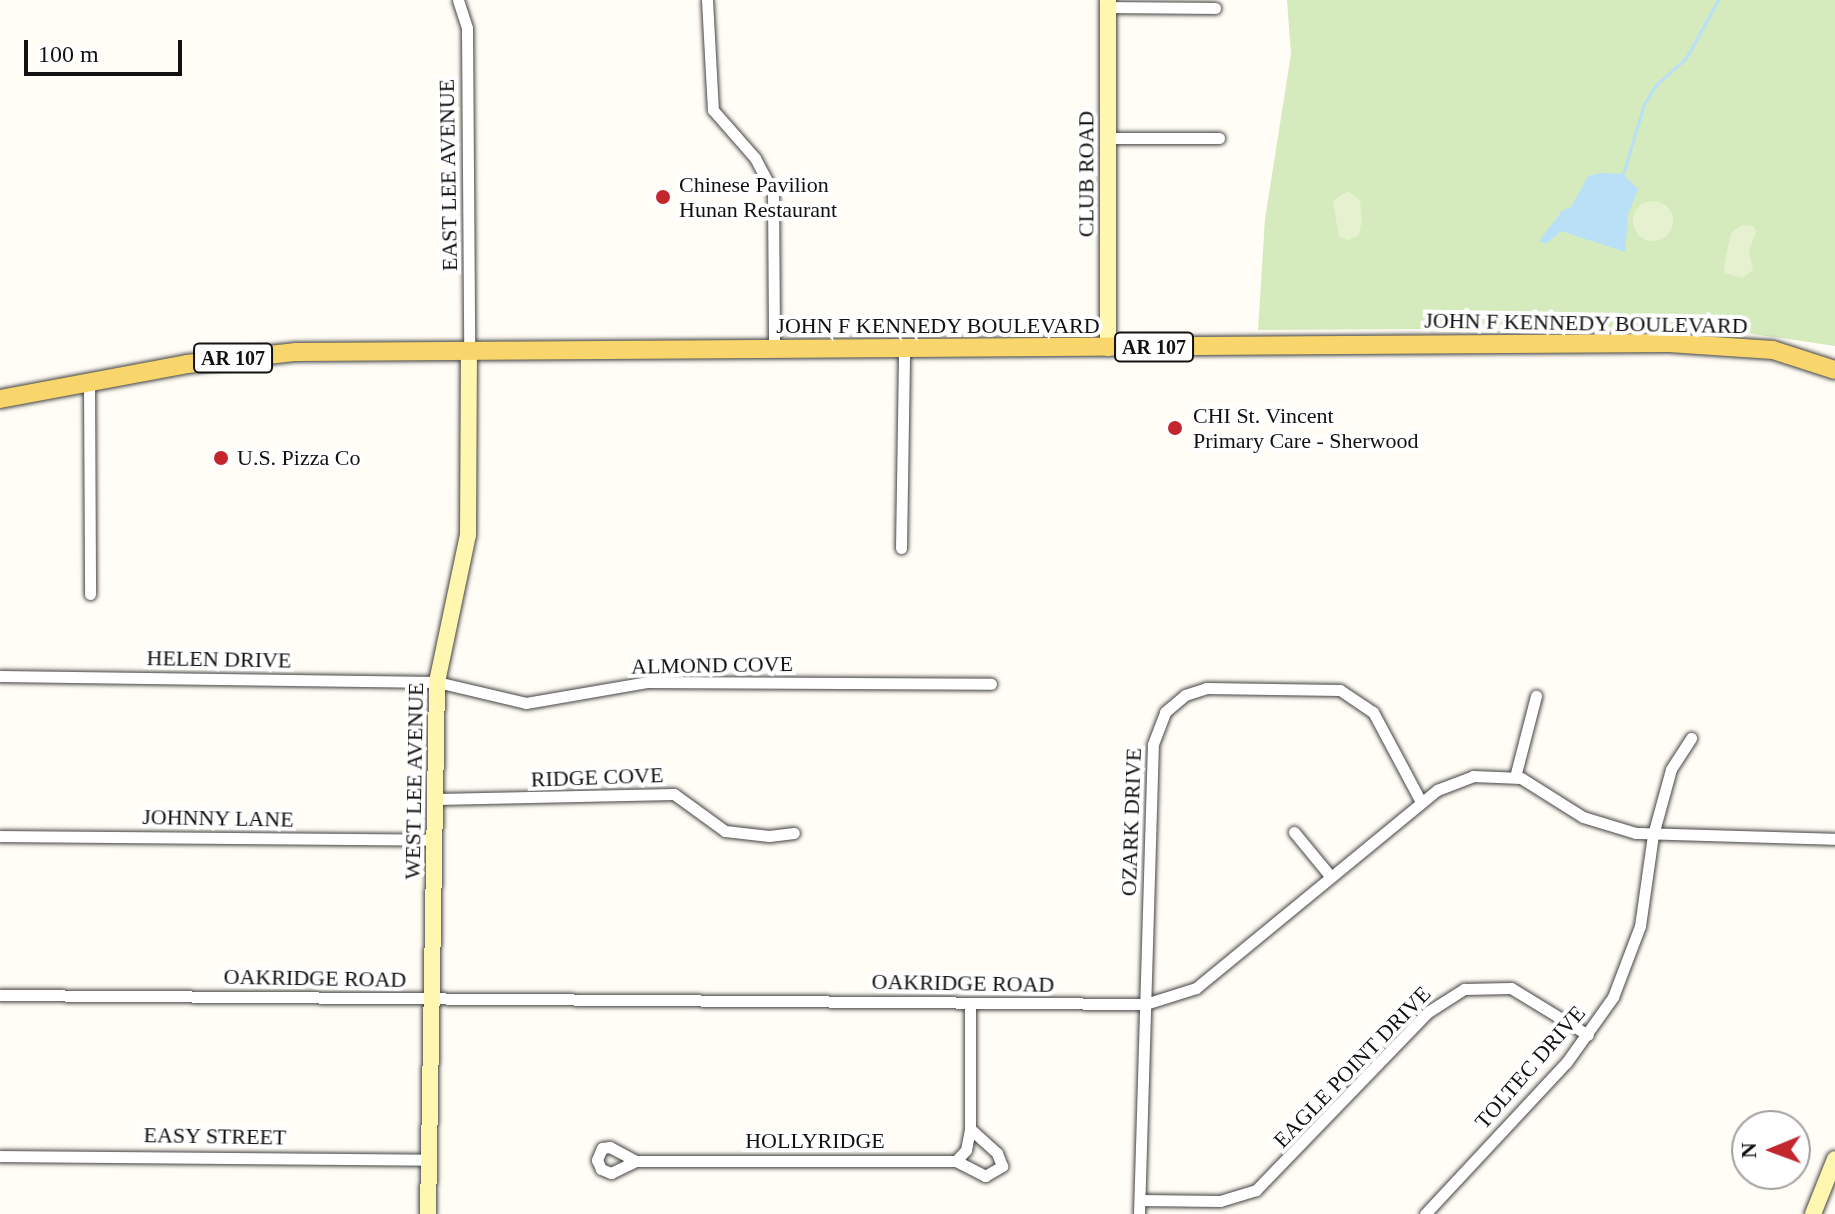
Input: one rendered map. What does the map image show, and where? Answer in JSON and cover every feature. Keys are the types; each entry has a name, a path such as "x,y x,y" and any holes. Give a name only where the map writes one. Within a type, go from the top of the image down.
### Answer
{"main road":[{"name":"JOHN F KENNEDY BOULEVARD","path":"469,351 904,351 1717,344 1799,356 1835,370"},
{"name":"AR 107","path":"0,399 256,355 469,351"}],"street":[{"name":"EAST LEE AVENUE","path":"458,0 467,28 469,351"},
{"path":"707,0 713,110 755,158 775,203 774,351"},
{"path":"1108,4 1215,8"},
{"name":"CLUB ROAD","path":"1108,4 1108,348"},
{"path":"1108,138 1219,138"},
{"name":"WEST LEE AVENUE","path":"428,1214 437,682 468,535 469,351"},
{"path":"901,548 904,351"},
{"path":"89,382 90,594"},
{"name":"HELEN DRIVE","path":"0,676 437,682"},
{"name":"ALMOND COVE","path":"437,682 526,703 648,682 991,684"},
{"name":"OZARK DRIVE","path":"1139,1214 1153,744 1165,712 1177,700 1206,688 1331,688 1351,694 1376,717 1421,802"},
{"path":"1536,696 1515,777 1583,817 1653,835 1835,839"},
{"name":"TOLTEC DRIVE","path":"1425,1214 1588,1035 1631,956 1646,902 1653,835 1671,769 1691,738"},
{"name":"OAKRIDGE ROAD","path":"0,995 1145,1004 1196,988 1421,802 1460,779 1515,777"},
{"name":"RIDGE COVE","path":"436,799 606,800 674,794 725,831 769,836 794,833"},
{"path":"1294,832 1331,877"},
{"name":"JOHNNY LANE","path":"0,836 435,840"},
{"name":"EAGLE POINT DRIVE","path":"1140,1200 1220,1201 1256,1190 1428,1012 1464,989 1511,988 1588,1035"},
{"path":"956,1161 966,1150 970,1129 970,1003"},
{"name":"HOLLYRIDGE","path":"636,1161 956,1161 985,1176 1002,1166 997,1153 970,1129"},
{"name":"EASY STREET","path":"0,1156 429,1160"},
{"path":"1813,1214 1835,1159"}],"green space":[{"path":"1287,0 1835,0 1835,346 1706,327 1258,330 1265,219 1291,54"},
{"path":"1348,191 1360,200 1362,218 1359,235 1349,240 1339,237 1333,201"},
{"path":"1653,201 1667,207 1673,221 1667,235 1653,241 1639,235 1633,221 1639,207"},
{"path":"1742,225 1754,226 1756,232 1749,251 1753,270 1742,278 1725,273 1724,265 1731,233"}],"water":[{"path":"1623,174 1638,189 1628,215 1625,252 1561,231 1546,244 1539,241 1562,211 1571,207 1588,176"}],"waterway":[{"path":"1623,174 1644,104 1656,85 1686,58 1718,0"}],"place":[{"name":"Chinese Pavilion Hunan Restaurant","path":"663,197"},
{"name":"CHI St. Vincent Primary Care - Sherwood","path":"1175,428"},
{"name":"U.S. Pizza Co","path":"221,458"}]}
